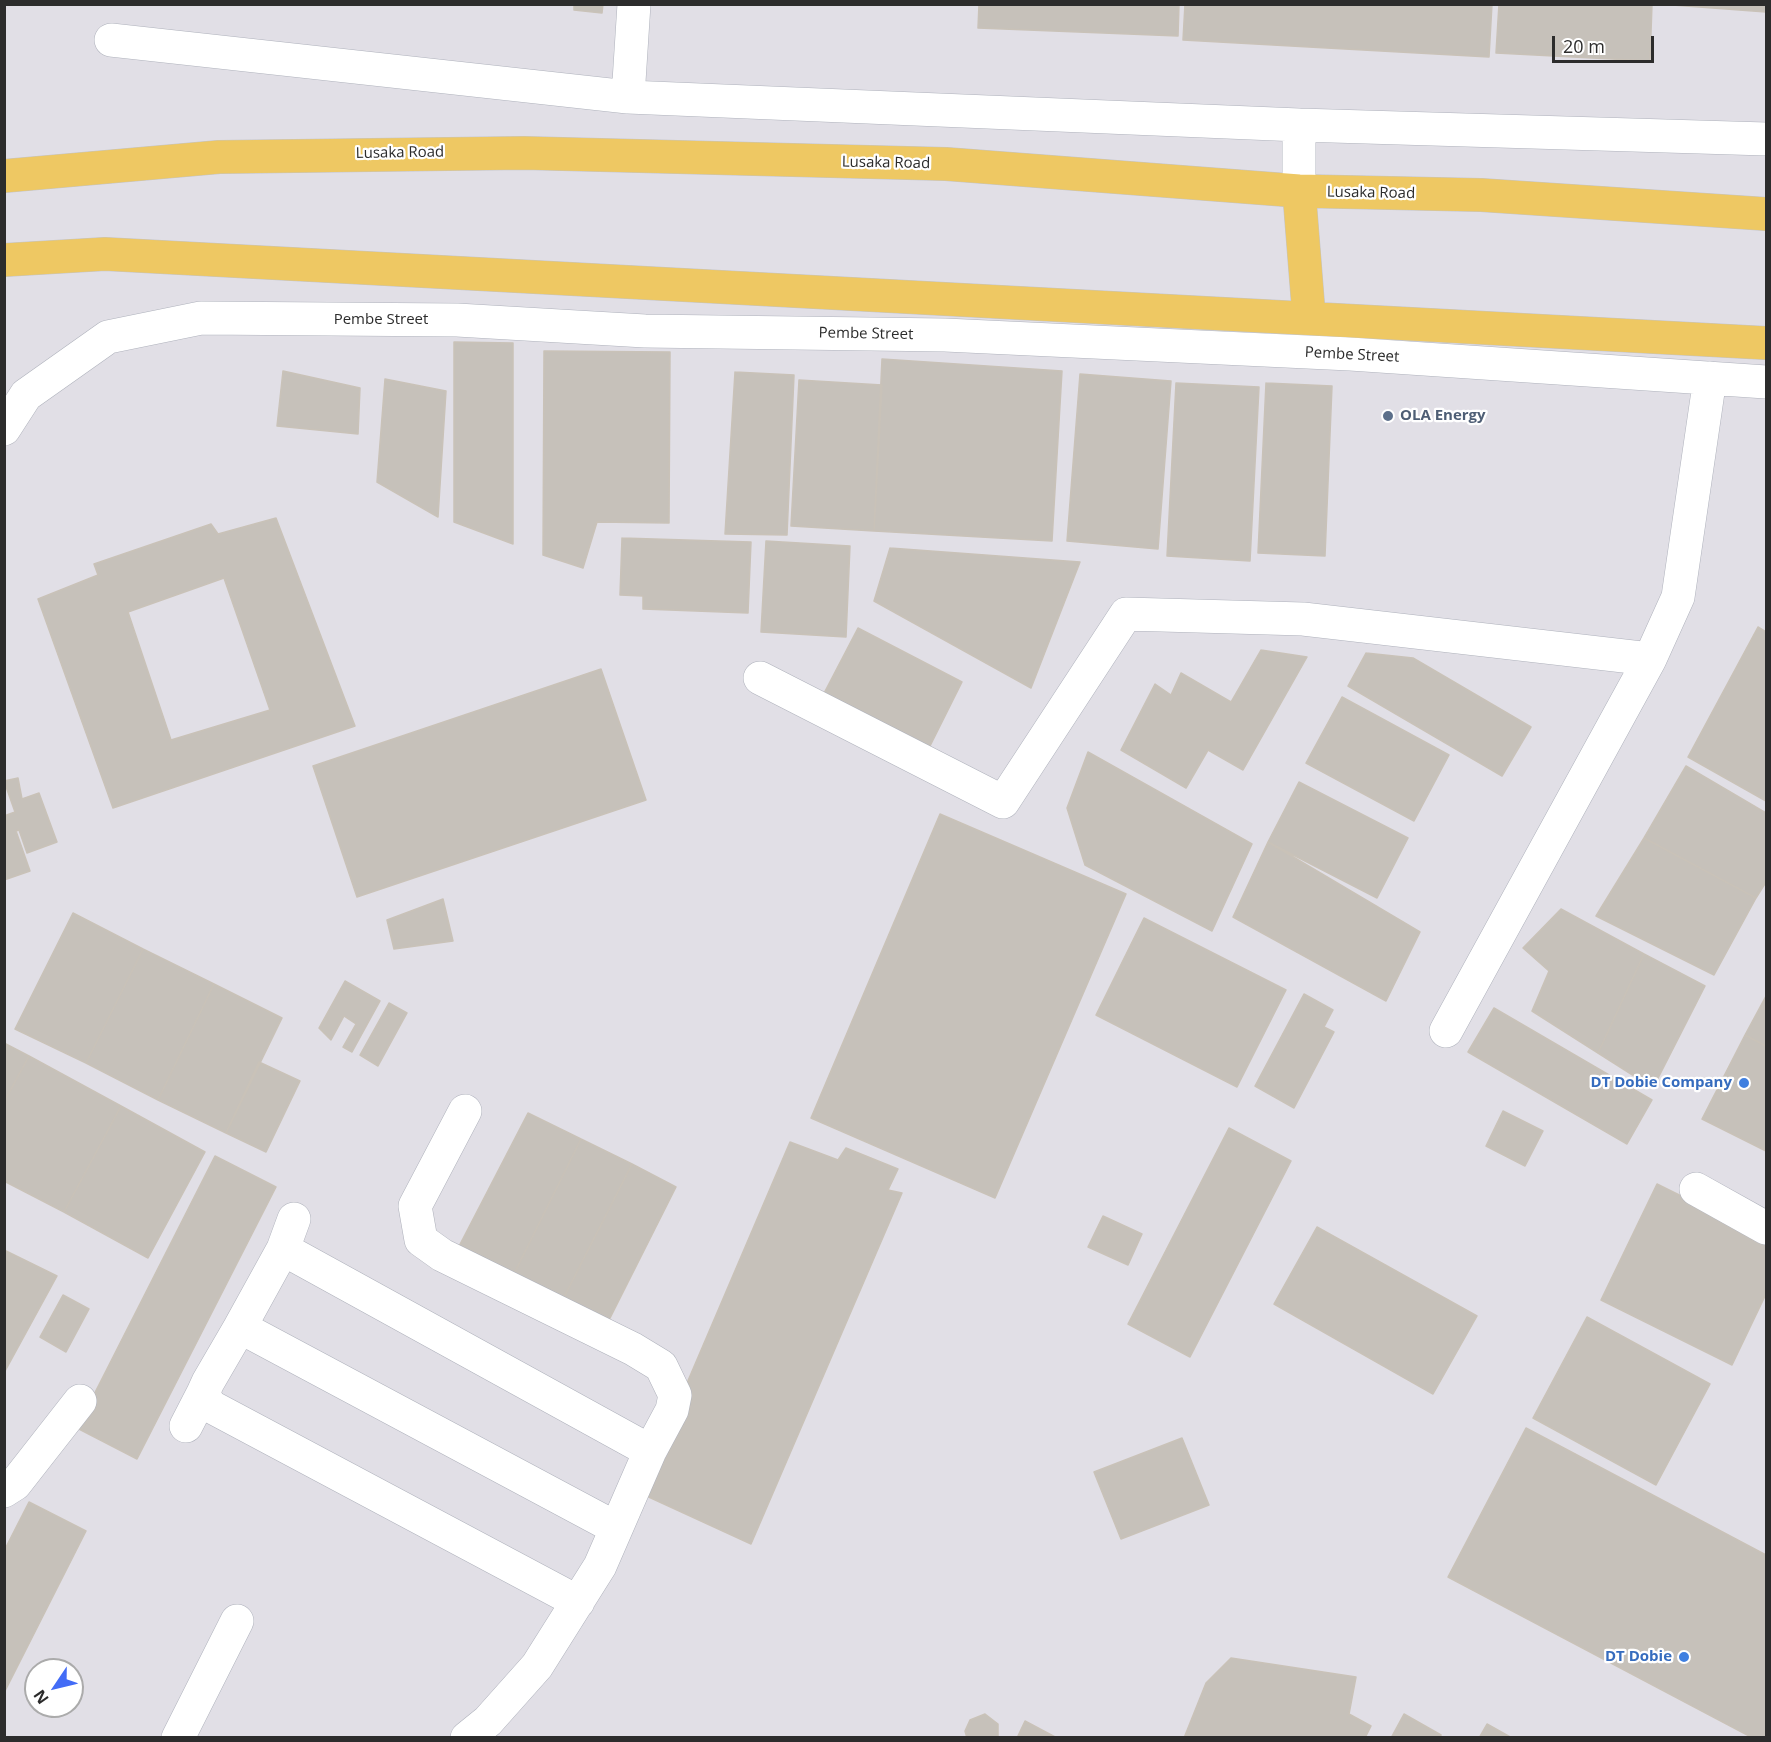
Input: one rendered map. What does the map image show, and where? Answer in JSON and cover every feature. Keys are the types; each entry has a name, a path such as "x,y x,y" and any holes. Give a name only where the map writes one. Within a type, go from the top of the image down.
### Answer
{"main road":[{"name":"Lusaka Road","path":"4,176 219,157 500,153 945,164 1299,191 1481,195 1767,214"},
{"path":"1299,191 1309,317"},
{"path":"4,260 105,254 1767,343"}],"street":[{"path":"628,97 634,4"},
{"path":"111,40 628,97 1299,125 1767,139"},
{"path":"1299,125 1299,191"},
{"name":"Pembe Street","path":"4,429 26,395 108,337 201,318 457,320 645,330 945,335 1350,354 1767,382"},
{"path":"1632,373 1636,335"},
{"path":"1446,1031 1650,659 1678,597 1710,378"},
{"path":"760,678 1003,802 1126,614 1303,619 1650,659"},
{"path":"465,1111 415,1206 421,1240 442,1255 633,1348 661,1366 675,1395 672,1410 650,1451 600,1566 537,1666 488,1721 467,1737"},
{"path":"1696,1189 1767,1228"},
{"path":"186,1426 288,1234 650,1451"},
{"path":"240,1327 616,1528"},
{"path":"203,1393 210,1406 578,1602"},
{"path":"4,1491 15,1484 80,1401"},
{"path":"178,1737 237,1621"}],"shaded area":[{"path":"5,5 1766,5 1766,1737 5,1738"}],"building":[{"path":"574,4 603,4 602,13 574,10"},
{"path":"979,4 1179,4 1178,36 978,28"},
{"path":"1185,4 1492,4 1489,57 1183,40"},
{"path":"1499,4 1652,4 1650,61 1496,53"},
{"path":"1659,4 1766,4 1766,12"},
{"path":"454,342 513,343 513,544 454,522"},
{"path":"544,351 670,352 669,523 597,522 583,568 543,555"},
{"path":"882,359 1062,371 1052,541 874,531"},
{"path":"283,371 360,388 358,434 277,426"},
{"path":"735,372 794,375 787,535 725,534"},
{"path":"1080,374 1171,381 1158,549 1067,541"},
{"path":"385,379 446,391 438,517 377,482"},
{"path":"799,380 882,385 874,531 791,526"},
{"path":"1176,383 1259,387 1250,561 1167,556"},
{"path":"1266,383 1332,386 1325,556 1258,553"},
{"path":"276,518 355,726 113,808 38,599 98,575 94,564 211,524 218,534","holes":["224,578 270,710 171,740 128,612"]},
{"path":"622,538 751,542 748,613 643,609 643,596 620,595"},
{"path":"766,541 850,546 846,637 761,632"},
{"path":"890,548 1080,562 1031,688 874,601"},
{"path":"1758,627 1766,632 1766,801 1688,757"},
{"path":"858,628 962,682 926,754 821,699"},
{"path":"1261,650 1307,657 1243,770 1208,750 1186,788 1121,750 1155,684 1171,695 1181,673 1231,702"},
{"path":"1366,653 1413,658 1531,727 1502,776 1348,686"},
{"path":"601,669 646,800 357,897 313,766"},
{"path":"1342,697 1449,755 1414,821 1306,763"},
{"path":"1088,752 1252,844 1212,931 1085,865 1067,808"},
{"path":"1686,766 1766,813 1766,882 1756,898 1644,838"},
{"path":"18,778 22,799 39,793 57,842 27,853 19,830 16,831 30,871 4,880 4,816 15,812 4,781"},
{"path":"1299,782 1408,838 1377,898 1268,842"},
{"path":"940,814 1126,894 995,1198 811,1118"},
{"path":"1644,838 1756,898 1714,975 1596,916"},
{"path":"1268,842 1420,932 1386,1001 1233,917"},
{"path":"443,899 453,941 394,949 387,920"},
{"path":"1561,909 1644,954 1598,1053 1532,1011 1549,971 1523,948"},
{"path":"73,913 143,949 86,1063 15,1029"},
{"path":"1144,918 1286,990 1237,1087 1096,1015"},
{"path":"143,949 214,984 158,1100 86,1063"},
{"path":"1644,954 1705,986 1653,1088 1598,1053"},
{"path":"345,981 380,1001 352,1052 343,1047 356,1024 344,1016 331,1040 319,1028"},
{"path":"214,984 282,1018 226,1133 158,1100"},
{"path":"1304,994 1333,1010 1324,1027 1334,1032 1294,1108 1255,1086"},
{"name":"DT Dobie Company","path":"1766,996 1766,1046 1745,1035"},
{"path":"389,1003 407,1013 378,1066 360,1055"},
{"path":"1494,1008 1652,1100 1627,1144 1468,1052"},
{"name":"DT Dobie Company","path":"1745,1035 1766,1046 1766,1151 1702,1119"},
{"path":"4,1043 29,1056 4,1102"},
{"path":"29,1056 121,1106 64,1212 4,1181 4,1102"},
{"path":"259,1062 300,1081 266,1152 226,1133"},
{"path":"121,1106 205,1152 148,1258 64,1212"},
{"path":"1503,1111 1543,1131 1525,1166 1486,1146"},
{"path":"528,1113 581,1139 510,1282 455,1254"},
{"path":"1229,1128 1291,1161 1190,1357 1128,1324"},
{"path":"581,1139 632,1164 558,1309 510,1282"},
{"path":"790,1142 838,1160 846,1148 898,1169 888,1190 902,1193 751,1544 640,1493"},
{"path":"215,1156 276,1187 137,1459 77,1428"},
{"path":"632,1164 676,1187 603,1332 558,1309"},
{"path":"1657,1184 1766,1238 1766,1294 1732,1365 1601,1300"},
{"path":"1103,1216 1142,1234 1128,1265 1088,1247"},
{"path":"1317,1227 1477,1316 1433,1394 1274,1304"},
{"path":"4,1250 57,1276 4,1373"},
{"path":"63,1295 89,1309 66,1352 40,1337"},
{"path":"1587,1317 1710,1384 1656,1485 1533,1418"},
{"name":"DT Dobie","path":"1526,1428 1766,1555 1766,1738 1753,1738 1448,1577"},
{"path":"1182,1438 1209,1505 1121,1539 1094,1472"},
{"path":"29,1502 86,1531 4,1693 4,1551"},
{"path":"1231,1658 1356,1677 1349,1714 1371,1726 1365,1738 1184,1738 1206,1683"},
{"path":"985,1714 998,1724 998,1738 967,1738 965,1731 970,1720"},
{"path":"1404,1714 1441,1735 1440,1738 1391,1738"},
{"path":"1025,1721 1057,1738 1017,1738"},
{"path":"1487,1724 1512,1738 1479,1738"}],"place":[{"name":"OLA Energy","path":"1388,416"},
{"name":"DT Dobie Company","path":"1744,1083"},
{"name":"DT Dobie","path":"1684,1657"}]}
